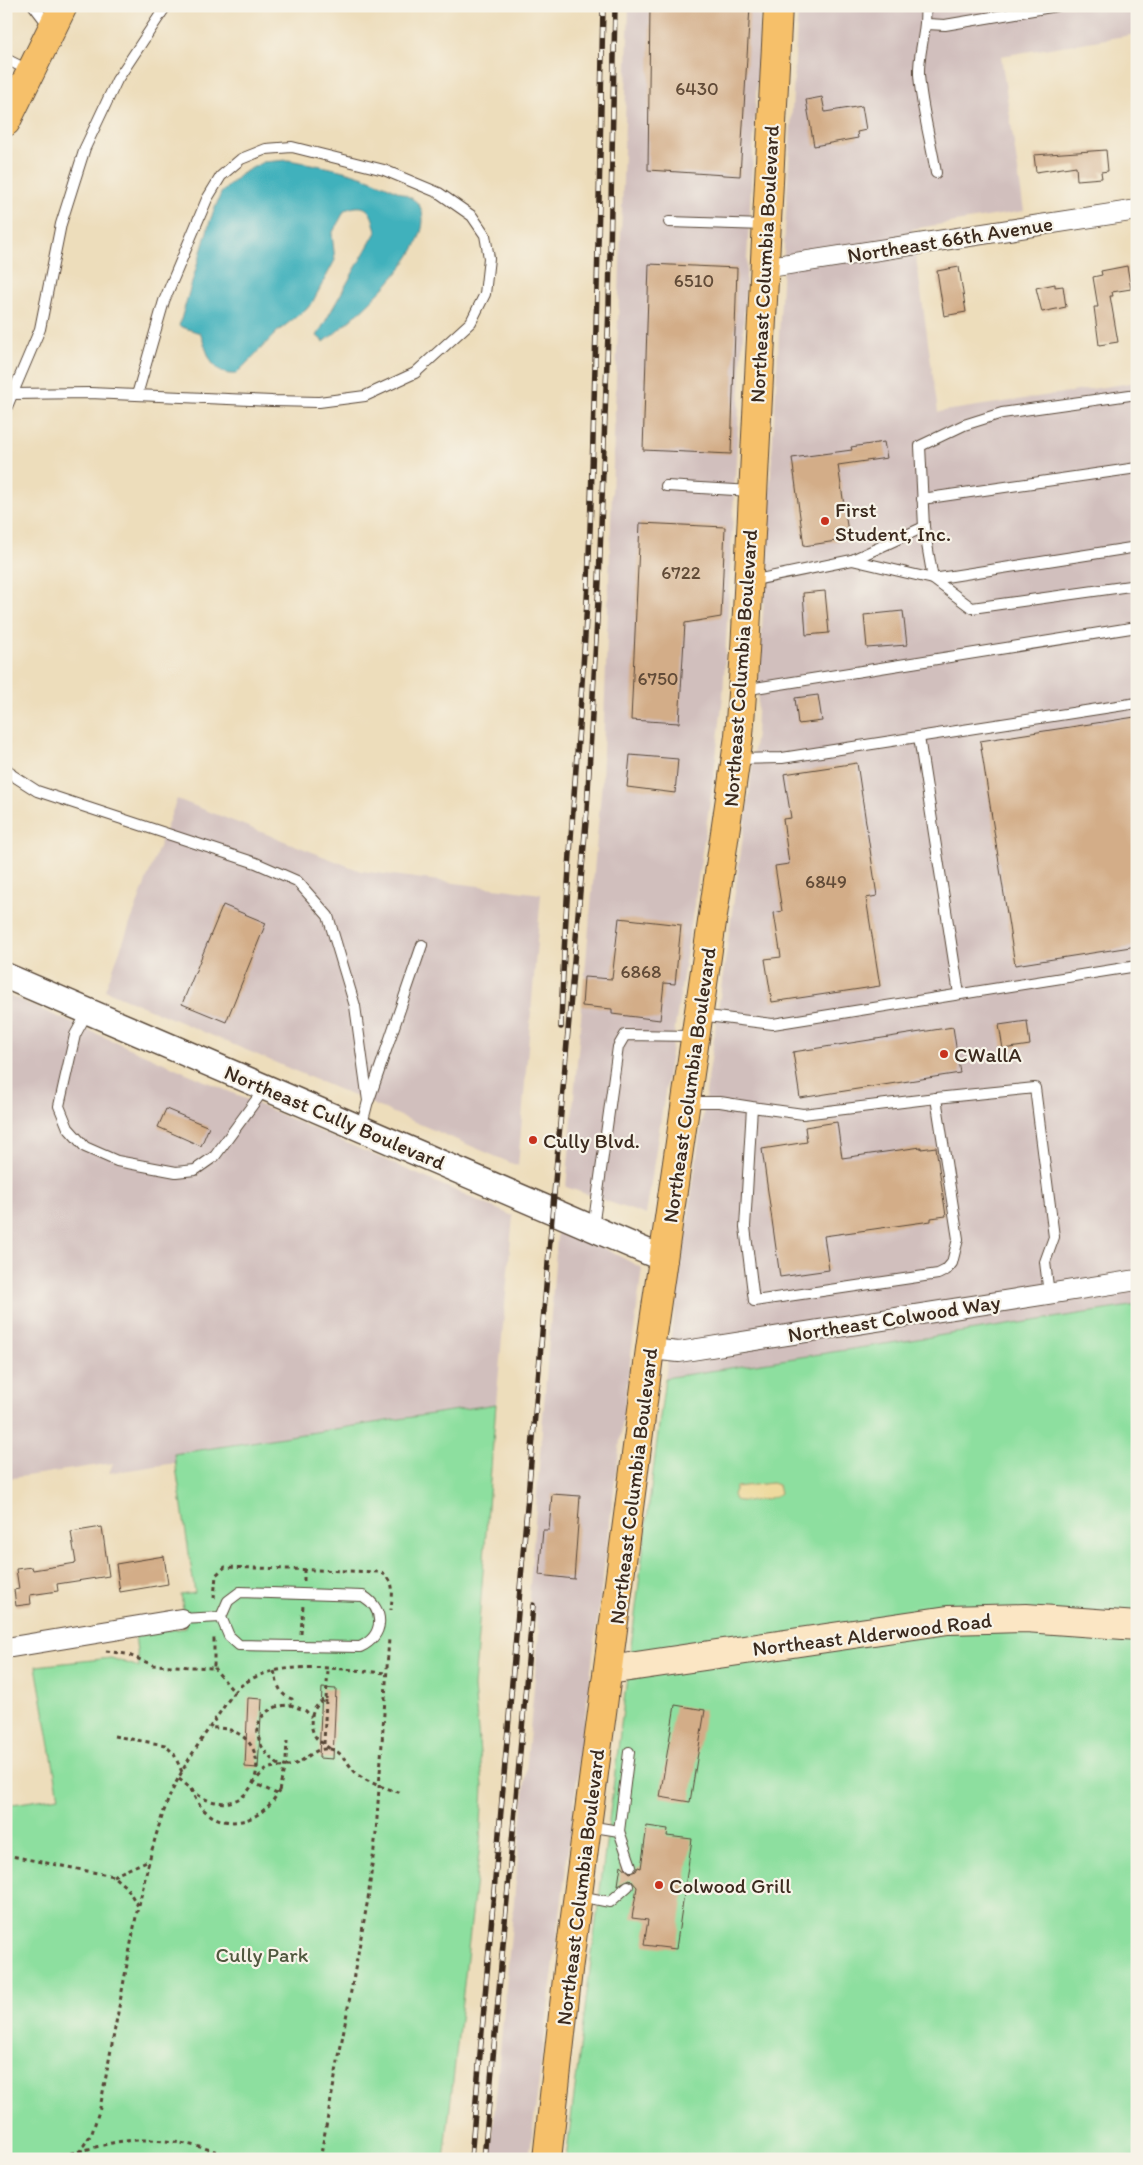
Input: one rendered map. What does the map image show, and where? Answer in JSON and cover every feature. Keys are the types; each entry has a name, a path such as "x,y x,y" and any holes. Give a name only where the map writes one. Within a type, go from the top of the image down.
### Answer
{"main road":[{"name":"Northeast Columbia Boulevard","path":"547,2159 578,1896 650,1349 736,760 742,690 778,6"},
{"path":"6,122 57,18"},
{"name":"Northeast Alderwood Road","path":"608,1670 948,1620 1019,1618 1137,1626"}],"street":[{"name":"Northeast 66th Avenue","path":"763,268 1137,210"},
{"name":"Northeast Cully Boulevard","path":"6,976 664,1259"},
{"name":"Northeast Colwood Way","path":"650,1349 679,1352 1137,1280"},
{"path":"6,1648 181,1619"}],"lane":[{"path":"34,6 57,18"},
{"path":"6,409 40,329 61,224 85,148 116,80 166,6"},
{"path":"925,6 927,24 923,35 919,74 936,173"},
{"path":"927,24 944,25 1057,6"},
{"path":"6,59 31,72"},
{"path":"12,394 90,393 137,395 319,402 365,396 415,373 471,322 484,294 489,258 485,235 472,216 439,193 384,170 292,147 266,149 241,159 221,176 207,199 164,301 137,395"},
{"path":"669,222 765,225"},
{"path":"1137,394 1002,413 964,425 920,446 924,527 933,579 972,608 1137,585"},
{"path":"922,500 1137,468"},
{"path":"666,486 753,491"},
{"path":"748,581 852,560 924,527"},
{"path":"852,560 933,579 1137,547"},
{"path":"742,690 1137,626"},
{"path":"736,760 782,758 1137,703"},
{"path":"919,737 959,994"},
{"path":"6,768 37,791 256,863 296,881 328,916 355,1006 368,1101"},
{"path":"361,1128 368,1101 422,944"},
{"path":"593,1228 618,1047 625,1035 696,1026 773,1024 1137,966"},
{"path":"88,1011 75,1035 59,1106 68,1128 84,1147 118,1161 176,1172 195,1170 215,1156 265,1087"},
{"path":"685,1102 720,1102 803,1114 1035,1088 1054,1237 1045,1262 1049,1294"},
{"path":"752,1107 745,1227 754,1301 938,1274 946,1270 952,1263 958,1239 936,1098"},
{"path":"240,1592 363,1596 376,1607 380,1623 374,1638 360,1647 239,1645 229,1636 218,1617 228,1601 240,1592"},
{"path":"181,1619 218,1617"},
{"path":"629,1752 618,1831 631,1866"},
{"path":"588,1826 618,1831"},
{"path":"578,1896 610,1902 628,1886"}],"path":[{"path":"234,1692 214,1668 218,1617 215,1579 221,1569 229,1567 383,1574 392,1584 390,1616"},
{"path":"300,1668 304,1570"},
{"path":"320,2159 368,1899 380,1786 389,1634"},
{"path":"104,1651 126,1654 153,1665 214,1668"},
{"path":"76,2159 92,2133 100,2108 138,1906 150,1860 170,1797 182,1773 210,1728 234,1692 252,1678 274,1670 300,1668 387,1673"},
{"path":"324,1744 328,1669"},
{"path":"274,1670 280,1689 287,1698 292,1699 291,1706"},
{"path":"311,1718 319,1702 326,1699"},
{"path":"279,1765 263,1752 258,1743 259,1724 272,1709 282,1705 291,1706 306,1711 311,1718 314,1735 343,1756 357,1773 367,1781 401,1793"},
{"path":"210,1728 222,1727 234,1730 252,1746 258,1769 254,1783"},
{"path":"114,1736 165,1745 174,1754 182,1773"},
{"path":"190,1786 195,1800 204,1812 217,1819 232,1822 247,1820 260,1814 271,1804 278,1792 286,1760 287,1741"},
{"path":"179,1779 205,1798 224,1802 236,1799 247,1792 261,1773 279,1765 296,1764 317,1751 331,1749"},
{"path":"254,1783 278,1792"},
{"path":"6,1855 113,1876 127,1888 138,1906"},
{"path":"113,1876 150,1860"},
{"path":"49,2159 124,2141 169,2141 210,2148 237,2159"}],"shaded area":[{"path":"629,6 761,6 723,696 714,775 646,1215 566,1187 602,781"},
{"path":"798,6 1137,6 1137,34 1001,56 1024,211 912,229 938,412 1137,382 1137,1305 665,1378 749,795 756,732"},
{"path":"177,799 361,871 541,894 518,1166 105,990"},
{"path":"6,994 513,1216 496,1404 175,1454 176,1463 109,1473 113,1463 6,1479"},
{"path":"558,1224 642,1268 529,2159 490,2159 539,1632 529,1597"}],"green space":[{"path":"1137,1305 1137,2159 566,2159 665,1378"},
{"name":"Cully Park","path":"496,1404 474,1687 483,1786 480,1844 444,2159 6,2159 6,1805 59,1797 36,1666 111,1658 139,1667 135,1635 186,1628 181,1595 195,1593 174,1454"}],"sand":[{"path":"772,1483 778,1485 780,1493 771,1497 739,1501 735,1500 733,1495 736,1487"}],"water":[{"path":"288,160 318,165 360,176 410,197 418,203 421,209 423,225 417,244 405,263 389,282 353,318 324,342 317,336 376,232 373,219 368,210 359,207 345,210 332,234 335,260 311,305 277,332 236,374 227,374 216,367 208,356 200,333 179,326 211,218 221,193 241,174 263,162"}],"building":[{"path":"650,6 750,6 740,176 648,170"},
{"path":"822,97 825,112 862,106 866,130 857,132 858,138 814,146 806,100"},
{"path":"1106,150 1108,171 1101,172 1102,178 1077,180 1076,166 1036,172 1034,155"},
{"path":"649,264 737,268 731,454 643,450"},
{"path":"1127,266 1131,289 1112,292 1113,296 1110,296 1118,342 1099,345 1094,307 1098,307 1093,277 1102,275 1101,271"},
{"path":"959,267 966,312 944,316 937,271"},
{"path":"1055,284 1055,287 1063,286 1066,307 1042,312 1036,288"},
{"path":"884,442 887,458 838,465 849,539 804,546 792,458 852,450 851,447"},
{"path":"640,523 725,527 721,617 685,623 679,723 631,720"},
{"path":"825,591 829,633 806,635 803,593"},
{"path":"903,611 907,645 867,648 864,615"},
{"path":"818,695 822,721 798,724 795,698"},
{"path":"1135,717 1137,946 1015,965 980,741"},
{"path":"630,755 678,759 675,793 627,787"},
{"path":"857,763 877,896 866,898 880,986 772,1002 765,959 781,957 774,913 782,911 775,866 789,864 783,819 791,818 784,774"},
{"path":"223,905 266,923 226,1022 182,1004"},
{"path":"619,918 681,925 675,984 664,983 660,1020 612,1014 612,1009 582,1006 584,977 612,979"},
{"path":"1027,1021 1030,1045 1003,1049 999,1025"},
{"path":"953,1027 960,1073 800,1098 793,1052"},
{"path":"166,1109 209,1127 201,1146 158,1127"},
{"path":"837,1122 842,1158 921,1147 921,1149 936,1147 946,1216 931,1218 931,1221 824,1236 829,1270 780,1277 762,1149 807,1142 805,1127"},
{"path":"552,1494 580,1496 574,1579 539,1575 543,1530 549,1530"},
{"path":"102,1527 109,1576 57,1584 58,1591 30,1595 31,1604 16,1606 14,1590 19,1589 16,1569 32,1567 33,1570 76,1563 71,1532"},
{"path":"164,1556 168,1584 120,1592 116,1564"},
{"path":"322,1688 336,1689 333,1759 319,1758"},
{"path":"248,1698 262,1699 258,1768 245,1767"},
{"path":"675,1705 705,1710 690,1802 660,1797"},
{"path":"647,1826 668,1829 667,1836 692,1839 676,1949 644,1945 648,1920 632,1918 637,1887 630,1879 618,1885 621,1865 630,1873 636,1871 638,1867 641,1868"}],"railway":[{"path":"561,1027 591,509 603,6"},
{"path":"471,2159 587,810 599,581 609,306 615,6"},
{"path":"484,2159 533,1605"}],"place":[{"name":"First Student, Inc.","path":"825,521"},
{"name":"CWallA","path":"944,1054"},
{"name":"Cully Blvd.","path":"533,1140"},
{"name":"Colwood Grill","path":"659,1885"}]}
